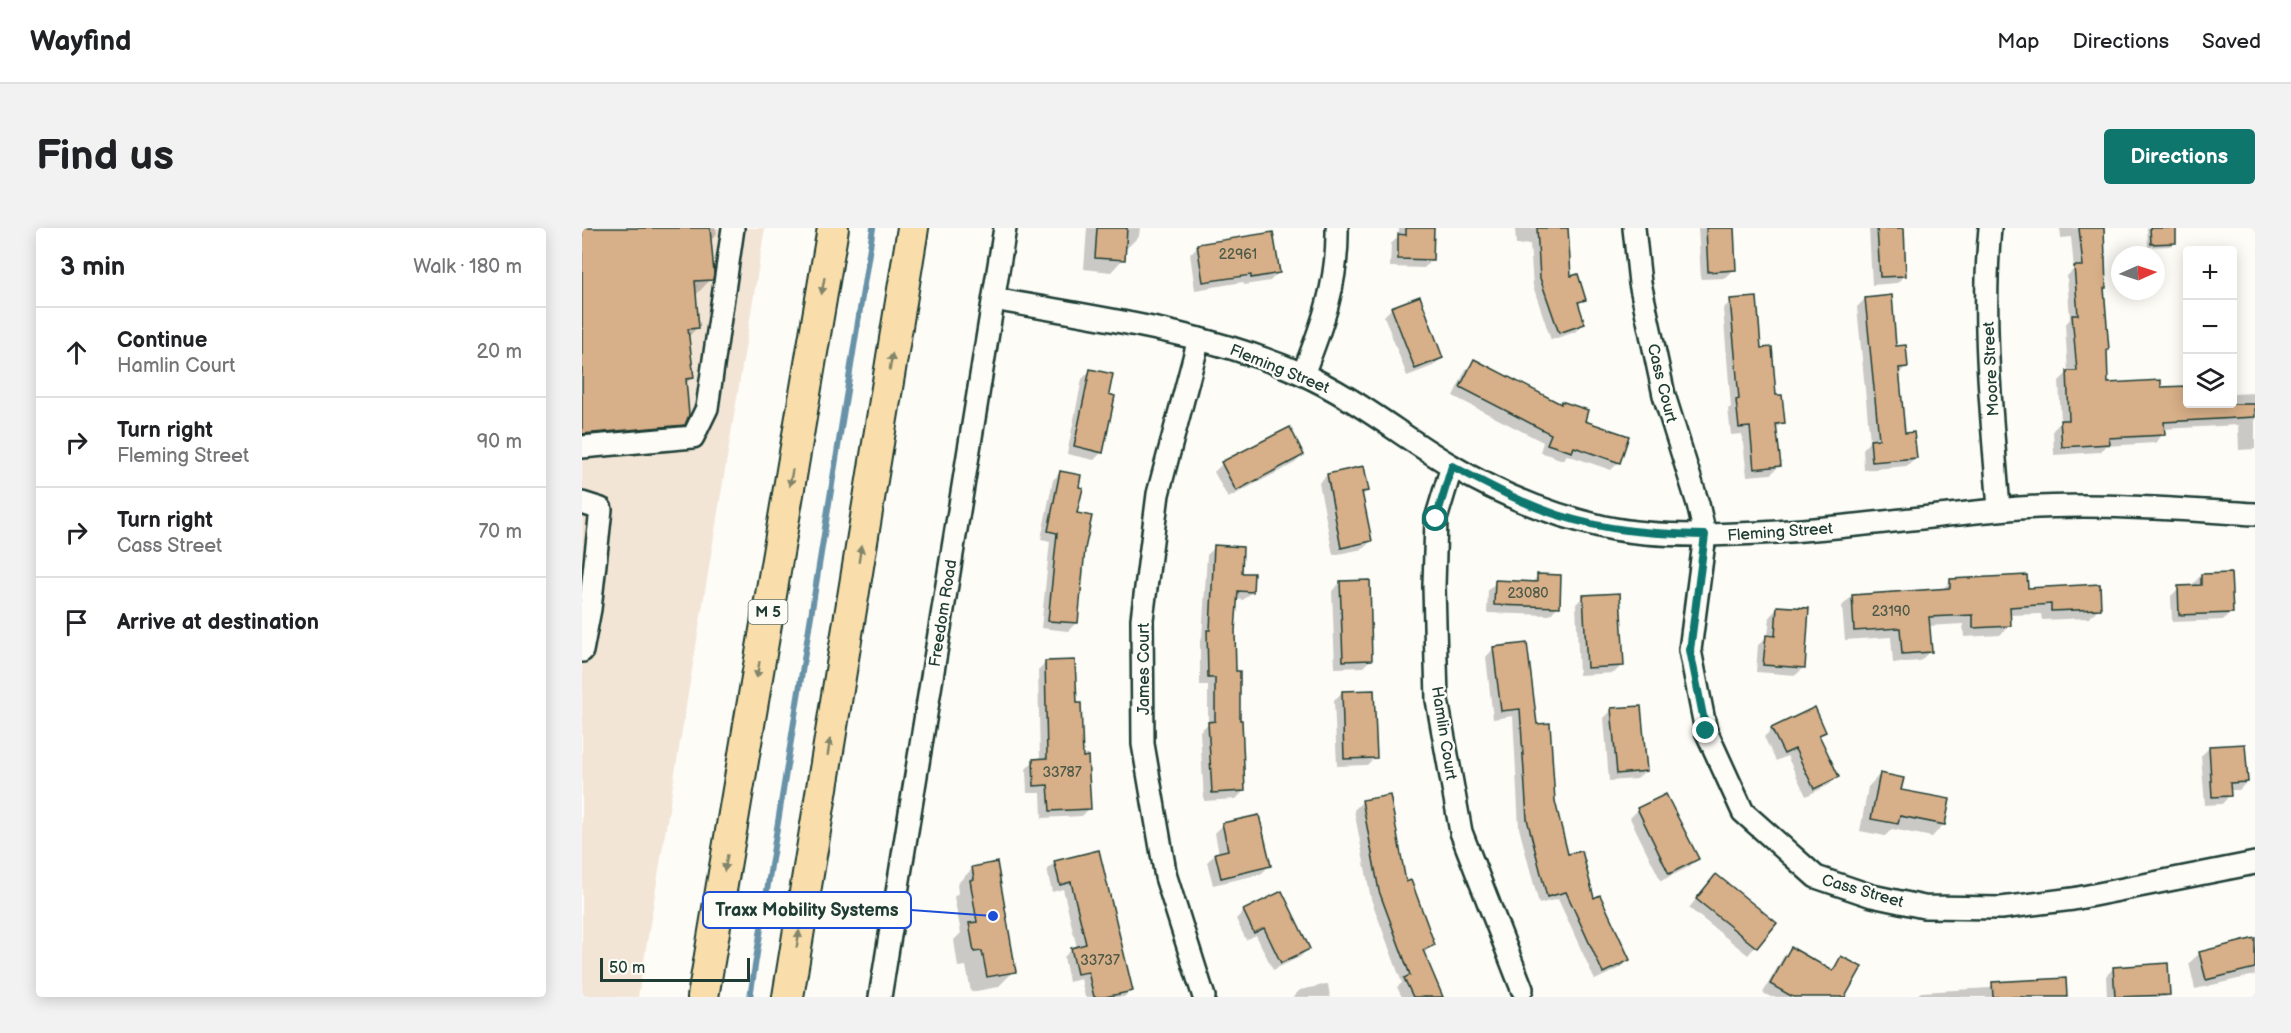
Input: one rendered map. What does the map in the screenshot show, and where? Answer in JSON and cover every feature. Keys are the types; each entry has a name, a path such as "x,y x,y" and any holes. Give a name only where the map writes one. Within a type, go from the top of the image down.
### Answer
{"highway":[{"name":"M 5","path":"703,997 832,228"},
{"path":"789,997 913,228"}],"street":[{"path":"582,447 693,437 707,408 733,228"},
{"name":"Freedom Road","path":"880,997 1005,228"},
{"path":"1302,374 1324,320 1332,287 1338,256 1337,228"},
{"name":"Cass Court","path":"1634,228 1640,283 1664,395 1698,504 1705,535"},
{"name":"Moore Street","path":"1990,228 1986,271 1988,359 2000,509"},
{"name":"Fleming Street","path":"994,299 1199,339 1251,353 1302,374 1345,396 1452,466 1505,493 1557,515 1608,528 1664,534 1789,533 2000,509 2074,507 2154,508 2255,514"},
{"name":"James Court","path":"1199,339 1158,494 1142,619 1143,744 1166,878 1204,997"},
{"name":"Hamlin Court","path":"1452,466 1436,519 1434,586 1437,700 1461,832 1522,989"},
{"path":"582,503 601,508 590,609 582,651"},
{"name":"Cass Street","path":"1705,535 1690,650 1706,731 1743,812 1816,877 1872,896 1923,907 2001,908 2073,899 2255,863"}],"shaded area":[{"path":"582,228 765,228 638,997 582,997"}],"building":[{"path":"582,228 710,228 714,273 713,280 695,281 699,328 688,329 694,378 686,379 689,415 685,425 582,434"},
{"path":"1097,228 1127,228 1125,260 1095,258"},
{"path":"1406,228 1434,228 1433,260 1398,259 1398,234 1406,235"},
{"path":"1537,228 1568,228 1571,276 1578,274 1586,300 1578,302 1585,324 1559,333 1540,278"},
{"path":"1706,228 1734,228 1736,270 1708,272"},
{"path":"1877,228 1904,228 1906,276 1880,277"},
{"path":"2079,228 2104,228 2106,288 2104,288 2109,350 2107,350 2108,383 2161,380 2161,387 2183,386 2183,408 2237,408 2237,404 2255,404 2255,417 2164,422 2165,435 2109,438 2110,444 2062,447 2060,420 2069,420 2067,371 2077,371 2072,315 2078,315 2074,266 2083,266"},
{"path":"2150,228 2176,228 2176,243 2151,244"},
{"path":"1273,232 1280,273 1203,282 1197,244"},
{"path":"1892,295 1896,346 1906,345 1908,367 1899,368 1905,433 1914,432 1917,458 1872,462 1870,440 1879,439 1865,298"},
{"path":"1420,296 1443,358 1415,369 1391,307"},
{"path":"1757,297 1761,348 1772,347 1776,395 1782,395 1785,423 1776,424 1781,466 1754,469 1750,427 1739,428 1736,400 1739,399 1730,299"},
{"path":"1474,359 1561,404 1561,401 1588,410 1585,421 1629,436 1620,463 1574,447 1572,452 1547,444 1551,434 1460,387"},
{"path":"1090,369 1113,374 1109,394 1115,396 1103,453 1074,446"},
{"path":"1290,427 1304,455 1236,491 1221,462"},
{"path":"1364,466 1369,491 1362,492 1372,541 1341,548 1327,474"},
{"path":"1060,471 1081,475 1079,487 1083,488 1077,513 1092,516 1085,549 1078,623 1048,621 1057,533 1048,531"},
{"path":"1214,545 1243,547 1242,573 1254,573 1253,592 1238,591 1235,631 1236,671 1240,671 1240,720 1242,720 1245,791 1212,793 1208,722 1215,721 1215,678 1208,678 1207,630 1210,630"},
{"path":"2231,573 2233,613 2179,615 2178,586 2201,585 2201,574"},
{"path":"1537,574 1561,575 1560,607 1494,605 1495,580 1537,582"},
{"path":"2027,575 2028,588 2100,584 2101,609 2051,611 2051,604 2010,607 2011,626 1973,628 1973,615 1929,617 1932,652 1902,654 1900,628 1854,631 1852,595 1950,588 1950,579"},
{"path":"1370,580 1372,660 1343,661 1340,581"},
{"path":"1620,593 1624,666 1587,668 1583,595"},
{"path":"1777,606 1809,608 1805,668 1763,665 1766,635 1775,636"},
{"path":"1527,643 1537,724 1550,723 1555,801 1568,854 1582,851 1594,898 1600,895 1630,960 1603,973 1566,892 1547,897 1527,819 1520,709 1501,711 1493,647"},
{"path":"1075,660 1077,703 1081,703 1083,757 1088,756 1091,809 1050,811 1048,785 1034,786 1033,759 1047,758 1045,661"},
{"path":"1374,690 1377,758 1344,759 1342,691"},
{"path":"1641,706 1647,771 1617,774 1611,708"},
{"path":"1815,707 1826,732 1819,735 1839,777 1814,789 1795,749 1784,754 1771,728"},
{"path":"2245,744 2248,782 2230,783 2231,796 2212,797 2209,746"},
{"path":"1880,773 1904,778 1901,790 1950,799 1945,825 1900,816 1898,824 1871,819"},
{"path":"1666,794 1699,859 1669,874 1637,808"},
{"path":"1390,795 1406,882 1411,880 1435,945 1423,950 1443,997 1413,997 1404,978 1410,975 1379,891 1362,800"},
{"path":"1259,815 1271,866 1221,878 1215,853 1228,850 1222,823"},
{"path":"1099,850 1133,991 1105,997 1094,997 1088,972 1077,974 1071,948 1086,944 1071,882 1060,885 1054,861"},
{"path":"997,862 1016,972 987,977 982,951 974,952 969,923 977,922 970,880 974,879 972,867"},
{"path":"1716,874 1777,923 1757,948 1696,899"},
{"path":"1282,891 1310,949 1281,963 1264,928 1254,933 1243,910"},
{"path":"2255,938 2255,968 2206,980 2199,952"},
{"path":"1791,947 1833,971 1841,956 1862,967 1845,997 1793,997 1770,984"},
{"path":"2168,963 2170,995 2115,997 2113,967"},
{"path":"2066,978 2067,997 1993,997 1992,982"}],"waterway":[{"path":"750,997 873,228"}],"place":[{"name":"Traxx Mobility Systems","path":"993,916"}],"route":[{"path":"1436,519 1452,466 1505,493 1557,515 1608,528 1664,534 1705,535 1690,650 1706,731"}]}
